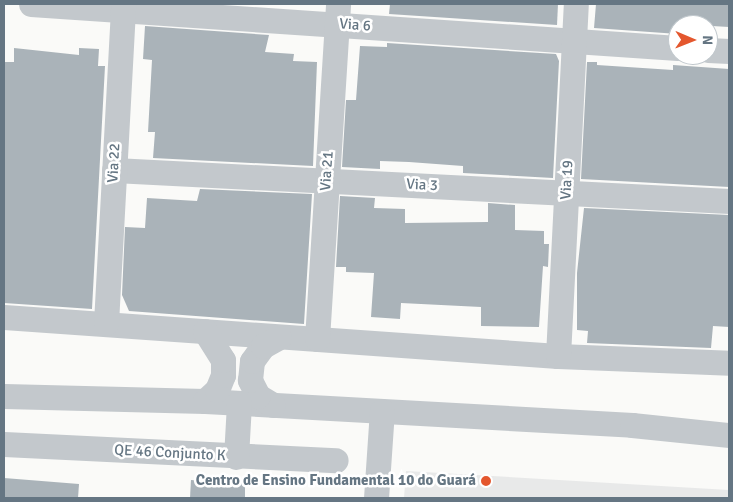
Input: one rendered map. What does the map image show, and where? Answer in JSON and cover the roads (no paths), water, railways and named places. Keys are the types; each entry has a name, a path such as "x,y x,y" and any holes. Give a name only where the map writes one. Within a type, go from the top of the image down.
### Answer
{"street":[{"name":"Via 6","path":"31,4 337,14 574,41 668,47"},
{"name":"Via 19","path":"558,356 576,4"},
{"name":"Via 22","path":"106,323 123,7"},
{"name":"Via 21","path":"317,339 337,14"},
{"name":"Via 3","path":"114,170 729,200"},
{"path":"4,317 558,356 729,363"},
{"path":"205,401 217,390 223,375 223,360 206,331"},
{"path":"273,405 258,396 250,380 252,361 263,346 279,337"},
{"path":"4,396 205,401 632,425 729,435"},
{"path":"236,456 238,403"},
{"path":"376,498 382,411"},
{"name":"QE 46 Conjunto K","path":"4,444 336,460"}],"place":[{"name":"Centro de Ensino Fundamental 10 do Guará","path":"486,481"}]}
